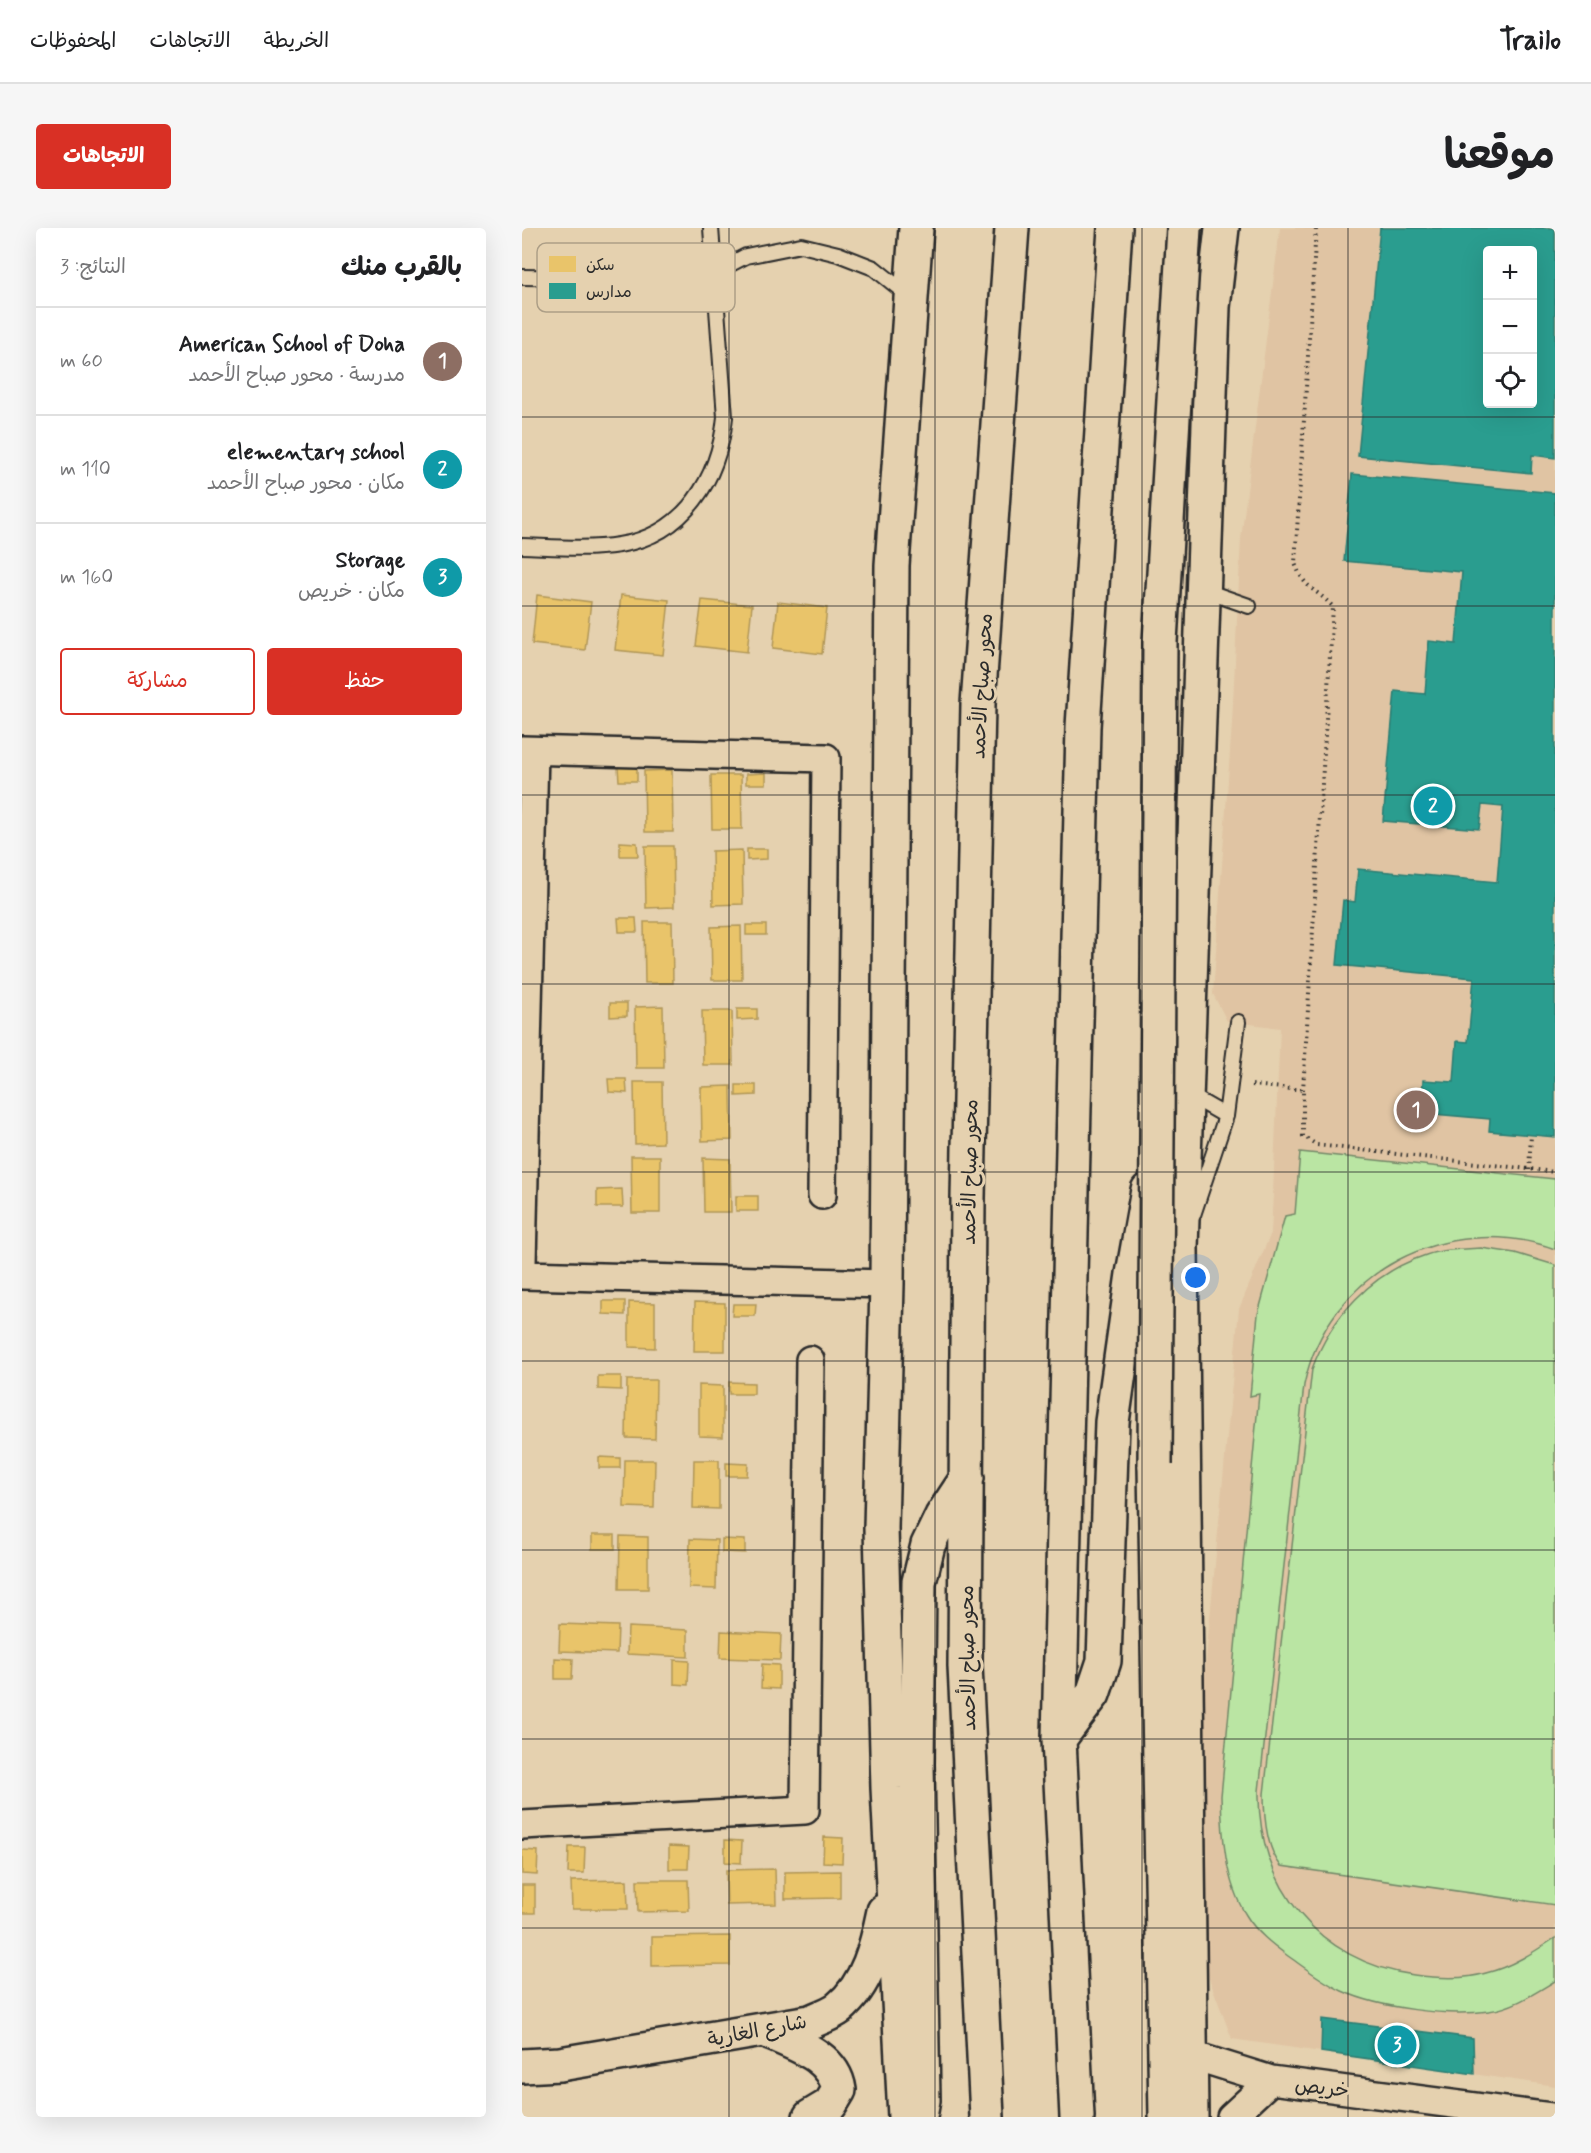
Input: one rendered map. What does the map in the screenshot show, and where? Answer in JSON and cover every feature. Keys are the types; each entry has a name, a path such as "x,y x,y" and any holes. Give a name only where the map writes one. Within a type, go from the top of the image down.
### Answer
{"main road":[{"path":"905,2117 892,1868 881,1528 887,1284 892,565 909,296 916,228"},
{"name":"محور صباح الأحمد","path":"987,2117 965,1666 968,1186 978,704 1012,228"},
{"path":"1077,2117 1059,1738 1083,727 1114,228"},
{"path":"1166,2117 1155,1465 1160,642 1184,228"},
{"path":"1191,2117 1181,1248 1186,1042 1213,307 1222,228"},
{"path":"1213,307 1245,228"},
{"path":"1059,1738 1093,1694 1104,1661 1109,1487 1119,1366 1168,1085 1176,1061 1186,1042"},
{"path":"920,2117 923,2100 917,1764 919,1582 928,1545 942,1516 967,1478"},
{"name":"شارع الغارية","path":"522,2066 560,2064 766,2031 810,2022 839,2008 858,1984 876,1951 892,1868"},
{"path":"766,2031 830,2064 837,2076 839,2090 830,2105 810,2117"}],"street":[{"path":"522,1263 528,751 826,758 822,1195"},
{"path":"522,1275 887,1284"},
{"path":"522,1825 805,1810 810,1360"},
{"name":"خريص","path":"1191,2055 1271,2080 1551,2117"},
{"name":"خريص","path":"1231,2117 1271,2080"}],"lane":[{"path":"711,228 712,243"},
{"path":"735,262 746,256 801,245 838,254 874,268 909,296"},
{"path":"522,277 537,277"},
{"path":"522,546 620,545 649,536 674,520 696,500 712,474 722,446 725,417 716,312"},
{"path":"1202,590 1249,606"},
{"path":"1181,1248 1226,1116 1238,1022"},
{"path":"1185,1092 1226,1116"}],"path":[{"path":"1317,228 1295,563 1301,580 1307,587 1321,594 1333,607 1303,1090 1303,1136 1317,1145 1555,1172"},
{"path":"1230,1084 1303,1090"},
{"path":"1529,1170 1531,1135"}],"shaded area":[{"path":"1280,228 1555,228 1555,2086 1232,2039 1198,1949 1204,1681 1239,1309 1271,1233 1280,1028 1227,1021 1213,994 1232,723 1241,539"}],"green space":[{"path":"1300,1152 1555,1179 1555,1249 1514,1239 1474,1238 1434,1245 1398,1260 1365,1282 1338,1310 1317,1345 1304,1385 1259,1791 1261,1826 1269,1858 1282,1888 1300,1914 1323,1936 1349,1954 1380,1967 1414,1975 1459,1978 1504,1967 1531,1954 1555,1938 1555,1981 1507,2007 1472,2013 1434,2012 1375,2002 1342,1991 1308,1970 1260,1933 1239,1902 1229,1873 1222,1826 1221,1796 1259,1394 1250,1396 1258,1314 1285,1216 1295,1214"},
{"path":"1481,1248 1515,1253 1555,1265 1555,1905 1281,1866 1272,1850 1265,1822 1264,1794 1312,1369 1330,1332 1342,1315 1371,1285 1406,1263 1433,1253"}],"building: سكن":[{"path":"537,595 591,602 585,650 532,644"},
{"path":"621,595 669,600 663,655 615,650"},
{"path":"702,600 752,605 747,652 696,646"},
{"path":"778,602 827,608 822,654 773,648"},
{"path":"618,767 637,767 637,781 619,781"},
{"path":"672,770 673,832 645,832 644,771"},
{"path":"766,773 766,784 746,784 746,774"},
{"path":"711,775 741,775 742,829 712,829"},
{"path":"620,842 637,843 638,856 620,856"},
{"path":"645,846 673,846 674,907 646,908"},
{"path":"747,849 767,849 767,859 747,860"},
{"path":"742,850 743,904 713,905 712,851"},
{"path":"618,918 636,918 637,932 619,932"},
{"path":"644,922 672,922 673,983 645,983"},
{"path":"746,925 766,925 766,935 746,935"},
{"path":"741,926 742,980 712,980 711,927"},
{"path":"610,1003 627,1003 627,1016 610,1017"},
{"path":"663,1006 664,1068 636,1068 635,1007"},
{"path":"737,1009 757,1009 757,1019 737,1020"},
{"path":"702,1011 732,1011 733,1065 703,1065"},
{"path":"608,1079 626,1079 627,1093 609,1092"},
{"path":"634,1082 662,1082 663,1143 635,1144"},
{"path":"736,1085 756,1085 756,1095 736,1096"},
{"path":"731,1086 732,1140 702,1141 701,1087"},
{"path":"631,1156 660,1156 660,1213 632,1213"},
{"path":"703,1158 730,1159 731,1212 704,1212"},
{"path":"622,1189 623,1207 597,1207 597,1190"},
{"path":"736,1196 758,1196 758,1211 736,1211"},
{"path":"603,1301 625,1301 625,1315 603,1314"},
{"path":"629,1302 655,1303 655,1348 629,1347"},
{"path":"695,1302 725,1303 725,1351 694,1351"},
{"path":"733,1304 756,1304 755,1316 732,1316"},
{"path":"598,1376 621,1376 621,1390 598,1389"},
{"path":"627,1380 656,1380 655,1439 626,1438"},
{"path":"729,1382 754,1383 754,1394 729,1394"},
{"path":"699,1385 723,1386 723,1437 699,1436"},
{"path":"599,1457 620,1458 620,1468 599,1468"},
{"path":"625,1460 655,1460 654,1508 624,1507"},
{"path":"694,1460 719,1460 719,1509 693,1508"},
{"path":"726,1463 748,1464 747,1476 726,1476"},
{"path":"592,1535 615,1535 615,1549 592,1549"},
{"path":"620,1536 648,1537 648,1589 619,1589"},
{"path":"690,1539 717,1540 716,1589 689,1588"},
{"path":"722,1539 745,1540 745,1553 722,1552"},
{"path":"560,1624 618,1626 617,1653 559,1651"},
{"path":"628,1627 688,1630 688,1657 627,1654"},
{"path":"721,1631 781,1634 780,1660 720,1658"},
{"path":"555,1658 573,1659 572,1679 555,1679"},
{"path":"674,1660 689,1661 688,1685 674,1684"},
{"path":"762,1664 779,1665 779,1689 761,1688"},
{"path":"824,1837 843,1838 842,1863 823,1862"},
{"path":"725,1840 742,1841 741,1863 725,1862"},
{"path":"669,1846 689,1847 688,1869 669,1869"},
{"path":"569,1847 585,1847 584,1873 568,1873"},
{"path":"522,1850 538,1851 537,1875 522,1874"},
{"path":"775,1869 776,1904 727,1905 726,1870"},
{"path":"840,1871 840,1898 785,1899 785,1872"},
{"path":"627,1880 628,1909 572,1909 571,1881"},
{"path":"637,1880 688,1880 689,1911 638,1912"},
{"path":"522,1885 535,1885 535,1913 522,1913"},
{"path":"730,1936 730,1965 652,1966 652,1937"}],"building: مدارس":[{"path":"1380,228 1555,228 1555,458 1532,455 1531,473 1358,456"},
{"path":"1352,474 1555,493 1555,1137 1489,1131 1490,1119 1399,1111 1400,1098 1422,1099 1423,1080 1454,1082 1457,1041 1468,1042 1474,978 1337,965 1343,900 1355,902 1358,869 1497,882 1503,807 1482,805 1479,829 1383,821 1395,691 1425,694 1429,641 1456,644 1462,572 1344,561"},
{"path":"1322,2019 1473,2038 1474,2074 1321,2052"}],"place":[{"name":"elementary school","path":"1433,806"},
{"name":"American School of Doha","path":"1416,1110"},
{"name":"Storage","path":"1397,2045"}]}
